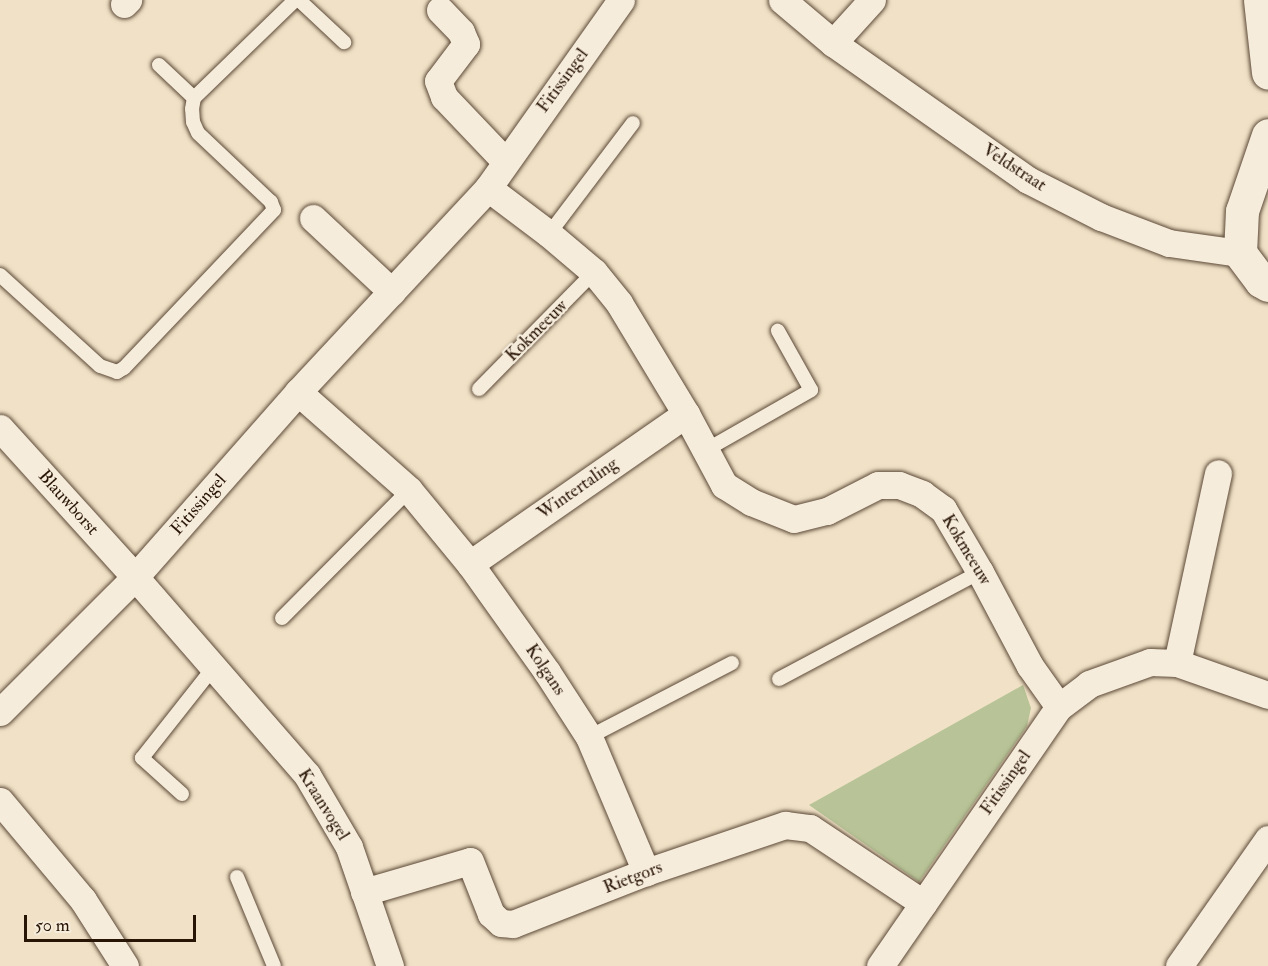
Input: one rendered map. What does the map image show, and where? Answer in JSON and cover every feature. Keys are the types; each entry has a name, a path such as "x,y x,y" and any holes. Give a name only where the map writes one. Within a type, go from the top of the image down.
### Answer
{"street":[{"name":"Fitissingel","path":"0,712 135,577 298,392 488,188 621,0"},
{"name":"Veldstraat","path":"782,0 833,43 1028,180 1101,217 1169,243 1240,253"},
{"path":"833,43 872,0"},
{"path":"1260,0 1268,73"},
{"path":"440,10 461,32 466,44 438,81 444,97 505,161"},
{"path":"1268,135 1242,211 1240,253 1261,281 1268,285"},
{"path":"1240,253 1258,217 1266,192 1268,160"},
{"name":"Kokmeeuw","path":"488,188 549,234 594,272 619,303 686,414 724,485 751,502 794,519 827,511 878,485 899,485 922,494 943,509 980,572 1029,666 1059,707"},
{"path":"313,218 392,292"},
{"name":"Kolgans","path":"298,392 409,490 470,564 547,672 589,737 646,872"},
{"name":"Wintertaling","path":"470,564 686,414"},
{"name":"Blauwborst","path":"0,428 135,577"},
{"path":"1177,663 1218,473"},
{"name":"Kraanvogel","path":"135,577 307,775 349,847 390,966"},
{"name":"Fitissingel","path":"880,966 1059,707 1089,684 1118,671 1150,662 1177,663 1268,695"},
{"path":"0,801 83,900 125,966"},
{"name":"Rietgors","path":"364,892 470,861 491,914 501,923 513,924 646,872 785,825 810,828 923,903"},
{"path":"1179,966 1268,839"}],"lane":[{"path":"0,275 100,366 117,372 124,368 274,210 271,202 198,133 193,122 194,98 297,0 344,42"},
{"path":"159,65 194,98"},
{"path":"549,234 633,123"},
{"name":"Kokmeeuw","path":"479,389 594,272"},
{"path":"706,450 811,390 778,331"},
{"path":"282,618 409,490"},
{"path":"779,679 980,572"},
{"path":"589,737 732,663"},
{"path":"182,794 142,758 213,668"},
{"path":"237,877 274,966"}],"green space":[{"path":"1023,685 1031,708 1027,726 919,882 809,805"}]}
